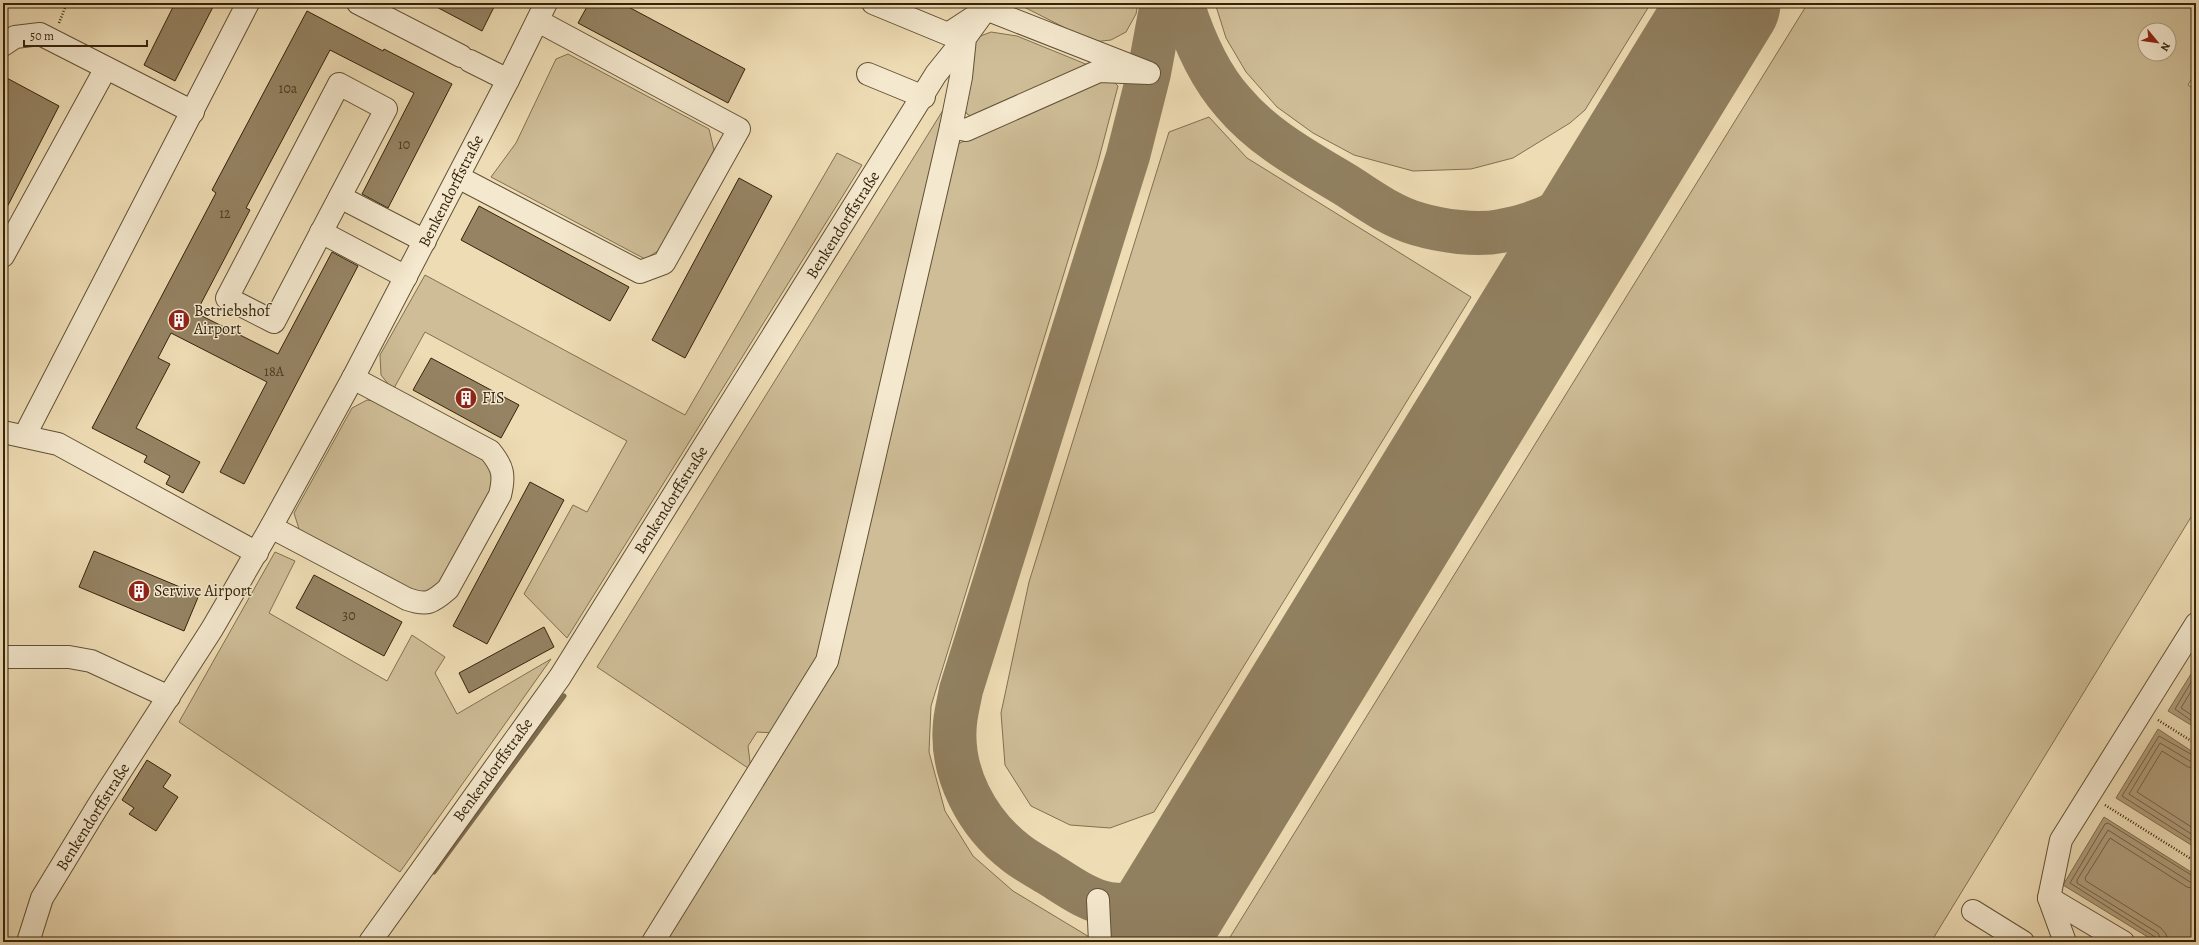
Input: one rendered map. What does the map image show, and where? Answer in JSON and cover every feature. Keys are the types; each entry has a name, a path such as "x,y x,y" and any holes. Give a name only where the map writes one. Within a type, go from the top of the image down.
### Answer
{"street":[{"path":"25,435 248,3"},
{"path":"358,3 508,80"},
{"path":"872,3 948,34 986,6 1149,73 1099,71 966,130 951,127"},
{"name":"Benkendorffstraße","path":"370,942 560,677 924,97 936,74 966,38 986,6"},
{"path":"458,177 640,272 664,263 739,129 542,12"},
{"name":"Benkendorffstraße","path":"28,942 42,898 98,806 212,630 257,553 354,378 542,12"},
{"path":"3,45 15,37 40,34 193,112"},
{"path":"653,942 827,662 951,127 961,77 966,38"},
{"path":"3,256 106,68"},
{"path":"868,74 924,97"},
{"path":"339,84 386,108 321,232 274,322 227,298 339,84"},
{"path":"340,197 425,241"},
{"path":"321,232 406,277"},
{"path":"271,527 407,599 421,604 435,601 448,590 496,502 504,479 499,462 490,451 354,378"},
{"path":"3,432 25,435 58,444 257,553"},
{"path":"2065,942 2048,898 2062,840 2196,624"},
{"path":"3,657 69,657 91,661 169,697"},
{"path":"2048,898 2123,942"},
{"path":"1098,900 1100,942"},
{"path":"1973,911 2022,942"}],"path":[{"path":"2142,710 2196,744"},
{"path":"2089,796 2196,862"}],"shaded area":[{"path":"1016,3 1138,3 1136,14 1126,32 1111,40 1093,42"},
{"path":"1215,3 1651,3 1585,110 1570,123 1513,158 1471,169 1413,171 1354,155 1313,133 1277,107 1246,72 1226,38"},
{"path":"1808,3 2196,3 2196,71 2188,85 2196,90 2196,509 1931,942 1227,942"},
{"path":"991,32 1017,36 1093,67 976,119 967,114 961,103 975,38"},
{"path":"568,54 709,129 714,150 663,248 645,259 491,177 516,143 556,59"},
{"path":"1097,77 1110,78 1118,86 1097,166 931,706 929,752 945,811 973,856 1013,891 1091,938 1091,942 661,942 835,662 958,144"},
{"path":"945,107 821,659 774,733 757,732 748,746 751,770 597,667"},
{"path":"1209,117 1247,158 1471,297 1154,812 1110,828 1070,825 1031,806 1005,765 1001,713 1029,582 1169,132"},
{"path":"837,153 862,165 567,638 524,594 573,505 587,512 627,441 425,332 393,390 381,375 380,355 425,275 685,415"},
{"path":"367,400 387,403 485,457 493,473 494,493 443,585 425,596 313,543 299,529 294,513 352,408"},
{"path":"275,552 295,561 269,613 387,681 412,635 445,657 435,673 457,714 551,659 400,872 179,722"}],"water":[{"path":"2196,666 2196,728 2168,711"},
{"path":"2158,729 2196,754 2196,848 2116,798"},
{"path":"2104,817 2196,875 2196,942 2156,942 2063,885"}],"building":[{"path":"175,3 215,3 175,81 144,65"},
{"path":"429,3 496,3 482,31"},
{"path":"589,3 621,3 745,69 728,103 578,23"},
{"path":"307,11 383,51 384,49 452,84 388,208 362,194 414,93 330,50 246,208 250,210 196,313 278,354 332,252 358,266 244,484 220,472 267,382 171,333 158,358 170,364 136,428 200,462 183,493 166,484 170,476 144,462 147,456 92,428 216,193 212,190"},
{"path":"3,76 59,106 3,215"},
{"path":"739,178 772,196 685,358 652,340"},
{"path":"479,206 629,287 610,321 461,240"},
{"name":"FIS","path":"431,358 519,405 501,438 413,390"},
{"path":"530,482 564,500 487,644 453,626"},
{"name":"Servive Airport","path":"94,551 199,595 184,631 79,587"},
{"path":"314,575 402,622 384,656 296,608"},
{"path":"544,627 554,647 469,693 459,673"},
{"path":"147,760 171,775 163,787 178,797 156,831 129,814 134,808 122,800"}],"waterway":[{"path":"434,872 564,696"}],"taxiway":[{"path":"1162,3 1149,73 1128,156 961,690 955,719 955,742 957,760 962,778 969,796 978,812 1002,841 1020,856 1093,900 1118,905 1175,898"},
{"path":"1182,3 1196,42 1209,68 1224,91 1245,115 1273,139 1302,159 1382,208 1418,224 1448,231 1481,233 1512,229 1545,218 1575,203 1601,184 1645,134"}],"runway":[{"path":"1149,942 1725,3"}],"place":[{"name":"Betriebshof Airport","path":"179,320"},
{"name":"FIS","path":"466,398"},
{"name":"Servive Airport","path":"139,591"}]}
